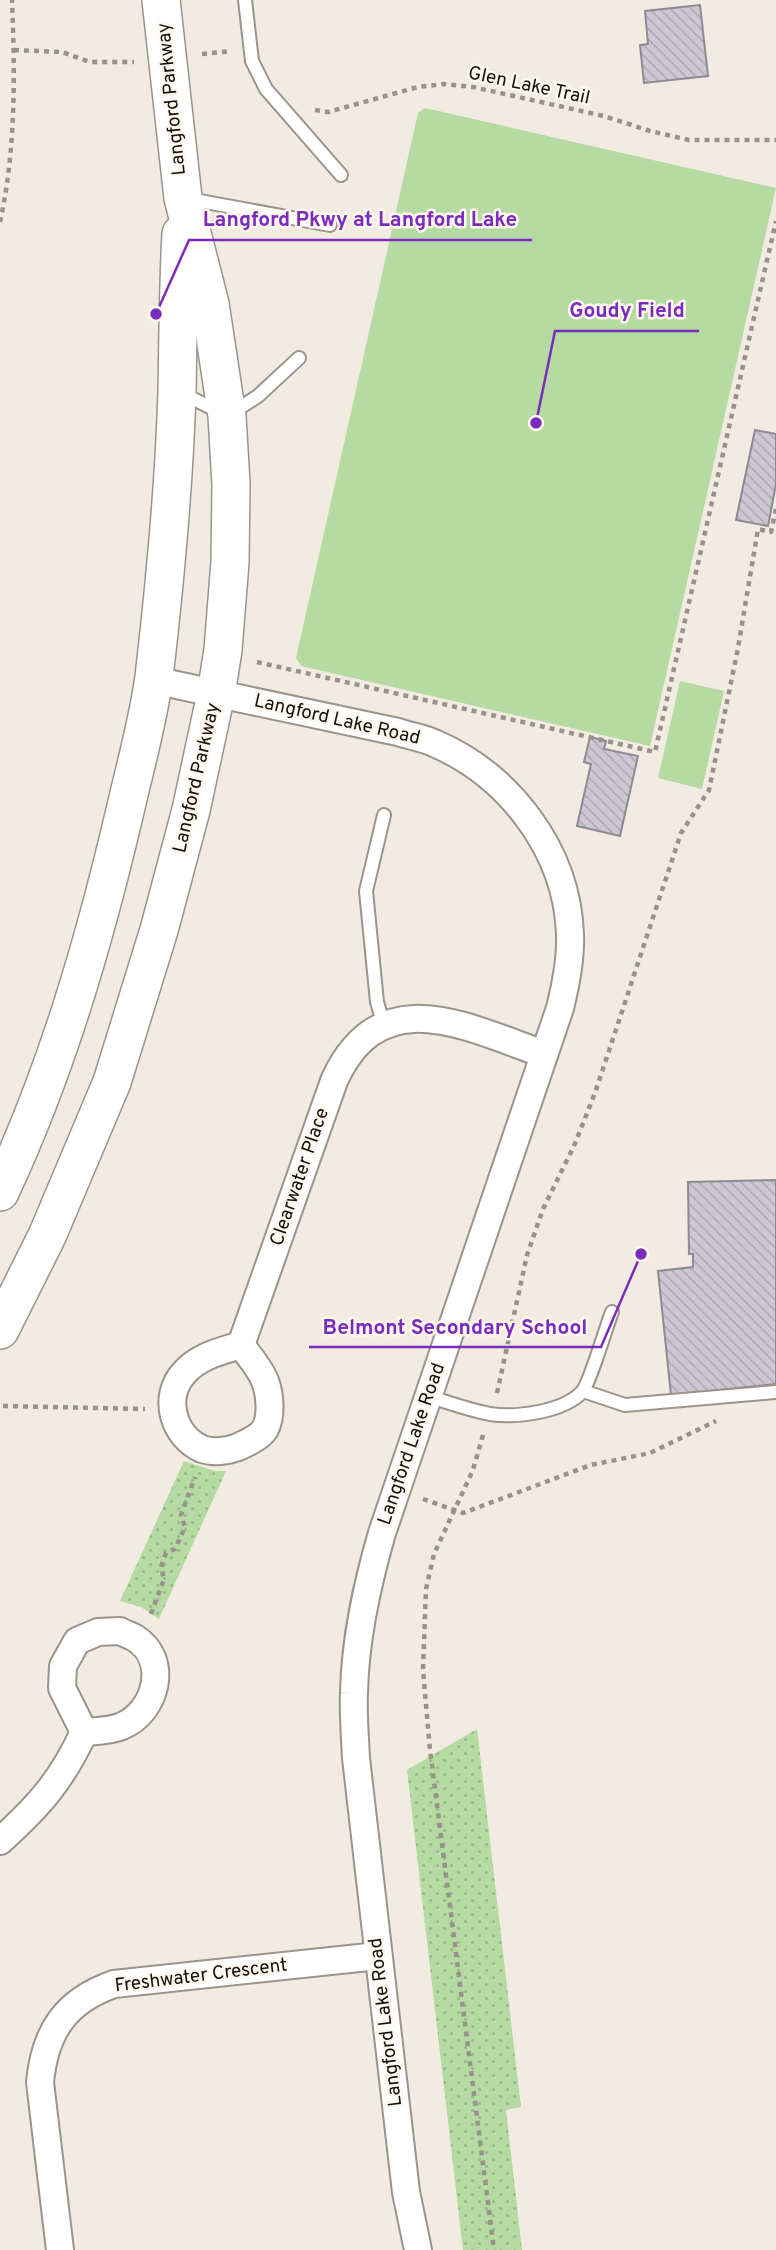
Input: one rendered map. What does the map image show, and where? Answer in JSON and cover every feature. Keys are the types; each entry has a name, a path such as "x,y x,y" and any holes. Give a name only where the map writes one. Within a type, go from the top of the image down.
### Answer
{"main road":[{"name":"Langford Parkway","path":"0,1330 47,1236 112,1082 159,930 191,810 223,650 230,562 228,416 210,304 183,198 161,0"},
{"name":"Langford Parkway","path":"0,1192 24,1140 71,1014 118,842 153,680 172,494 183,198"}],"street":[{"name":"Langford Lake Road","path":"153,680 432,742 462,757 487,774 511,796 532,822 550,855 564,892 570,933 568,971 563,996 383,1533 367,1586 358,1638 354,1692 356,1758 406,2192 418,2250"},
{"name":"Clearwater Place","path":"241,1345 334,1081 341,1064 352,1049 384,1026 404,1020 441,1019 544,1054"},
{"path":"0,1841 51,1791 70,1764 84,1732"},
{"name":"Freshwater Crescent","path":"60,2250 40,2082 48,2040 69,2010 96,1990 114,1984 378,1956"}],"lane":[{"path":"244,0 252,61 266,89 341,174"},
{"path":"183,198 330,225"},
{"path":"177,391 228,416 258,396 299,358"},
{"path":"384,815 366,891 377,1002 384,1026"},
{"path":"428,1396 465,1408 500,1415 549,1411 567,1404 583,1391 612,1312"},
{"path":"583,1391 625,1405 776,1392"}],"path":[{"path":"0,222 13,104 12,0"},
{"name":"Glen Lake Trail","path":"310,103 316,111 328,112 418,87 444,84 473,87 604,116 689,140 775,141"},
{"path":"257,662 654,752 776,221"},
{"path":"497,1393 527,1255 543,1209 575,1146 595,1093 681,833 709,790 738,648 758,529 771,531 776,509"},
{"path":"3,1406 158,1409"},
{"path":"418,1497 463,1513 591,1465 650,1453 719,1419"},
{"path":"483,1436 473,1470 433,1554 426,1589 423,1670 430,1750 494,2250"},
{"path":"151,1616 164,1578 161,1567 166,1553 176,1549 185,1527 181,1515 190,1491"}],"green space":[{"path":"425,108 776,188 650,746 301,666 296,658 418,113"},
{"path":"680,681 724,691 702,789 658,778"},
{"path":"184,1461 215,1471 226,1471 159,1619 141,1607 120,1601"},
{"path":"477,1729 521,2107 506,2110 522,2250 463,2250 407,1770"}],"building":[{"path":"700,5 708,76 644,83 640,45 648,44 645,11"},
{"path":"755,430 776,434 776,484 768,526 736,520"},
{"path":"590,737 606,741 604,749 638,756 620,836 577,826 591,764 584,762"},
{"path":"776,1180 776,1384 671,1395 658,1271 693,1267 693,1254 689,1254 688,1182"}],"place":[{"name":"Langford Pkwy at Langford Lake","path":"156,314"},
{"name":"Goudy Field","path":"536,423"},
{"name":"Belmont Secondary School","path":"641,1254"}]}
